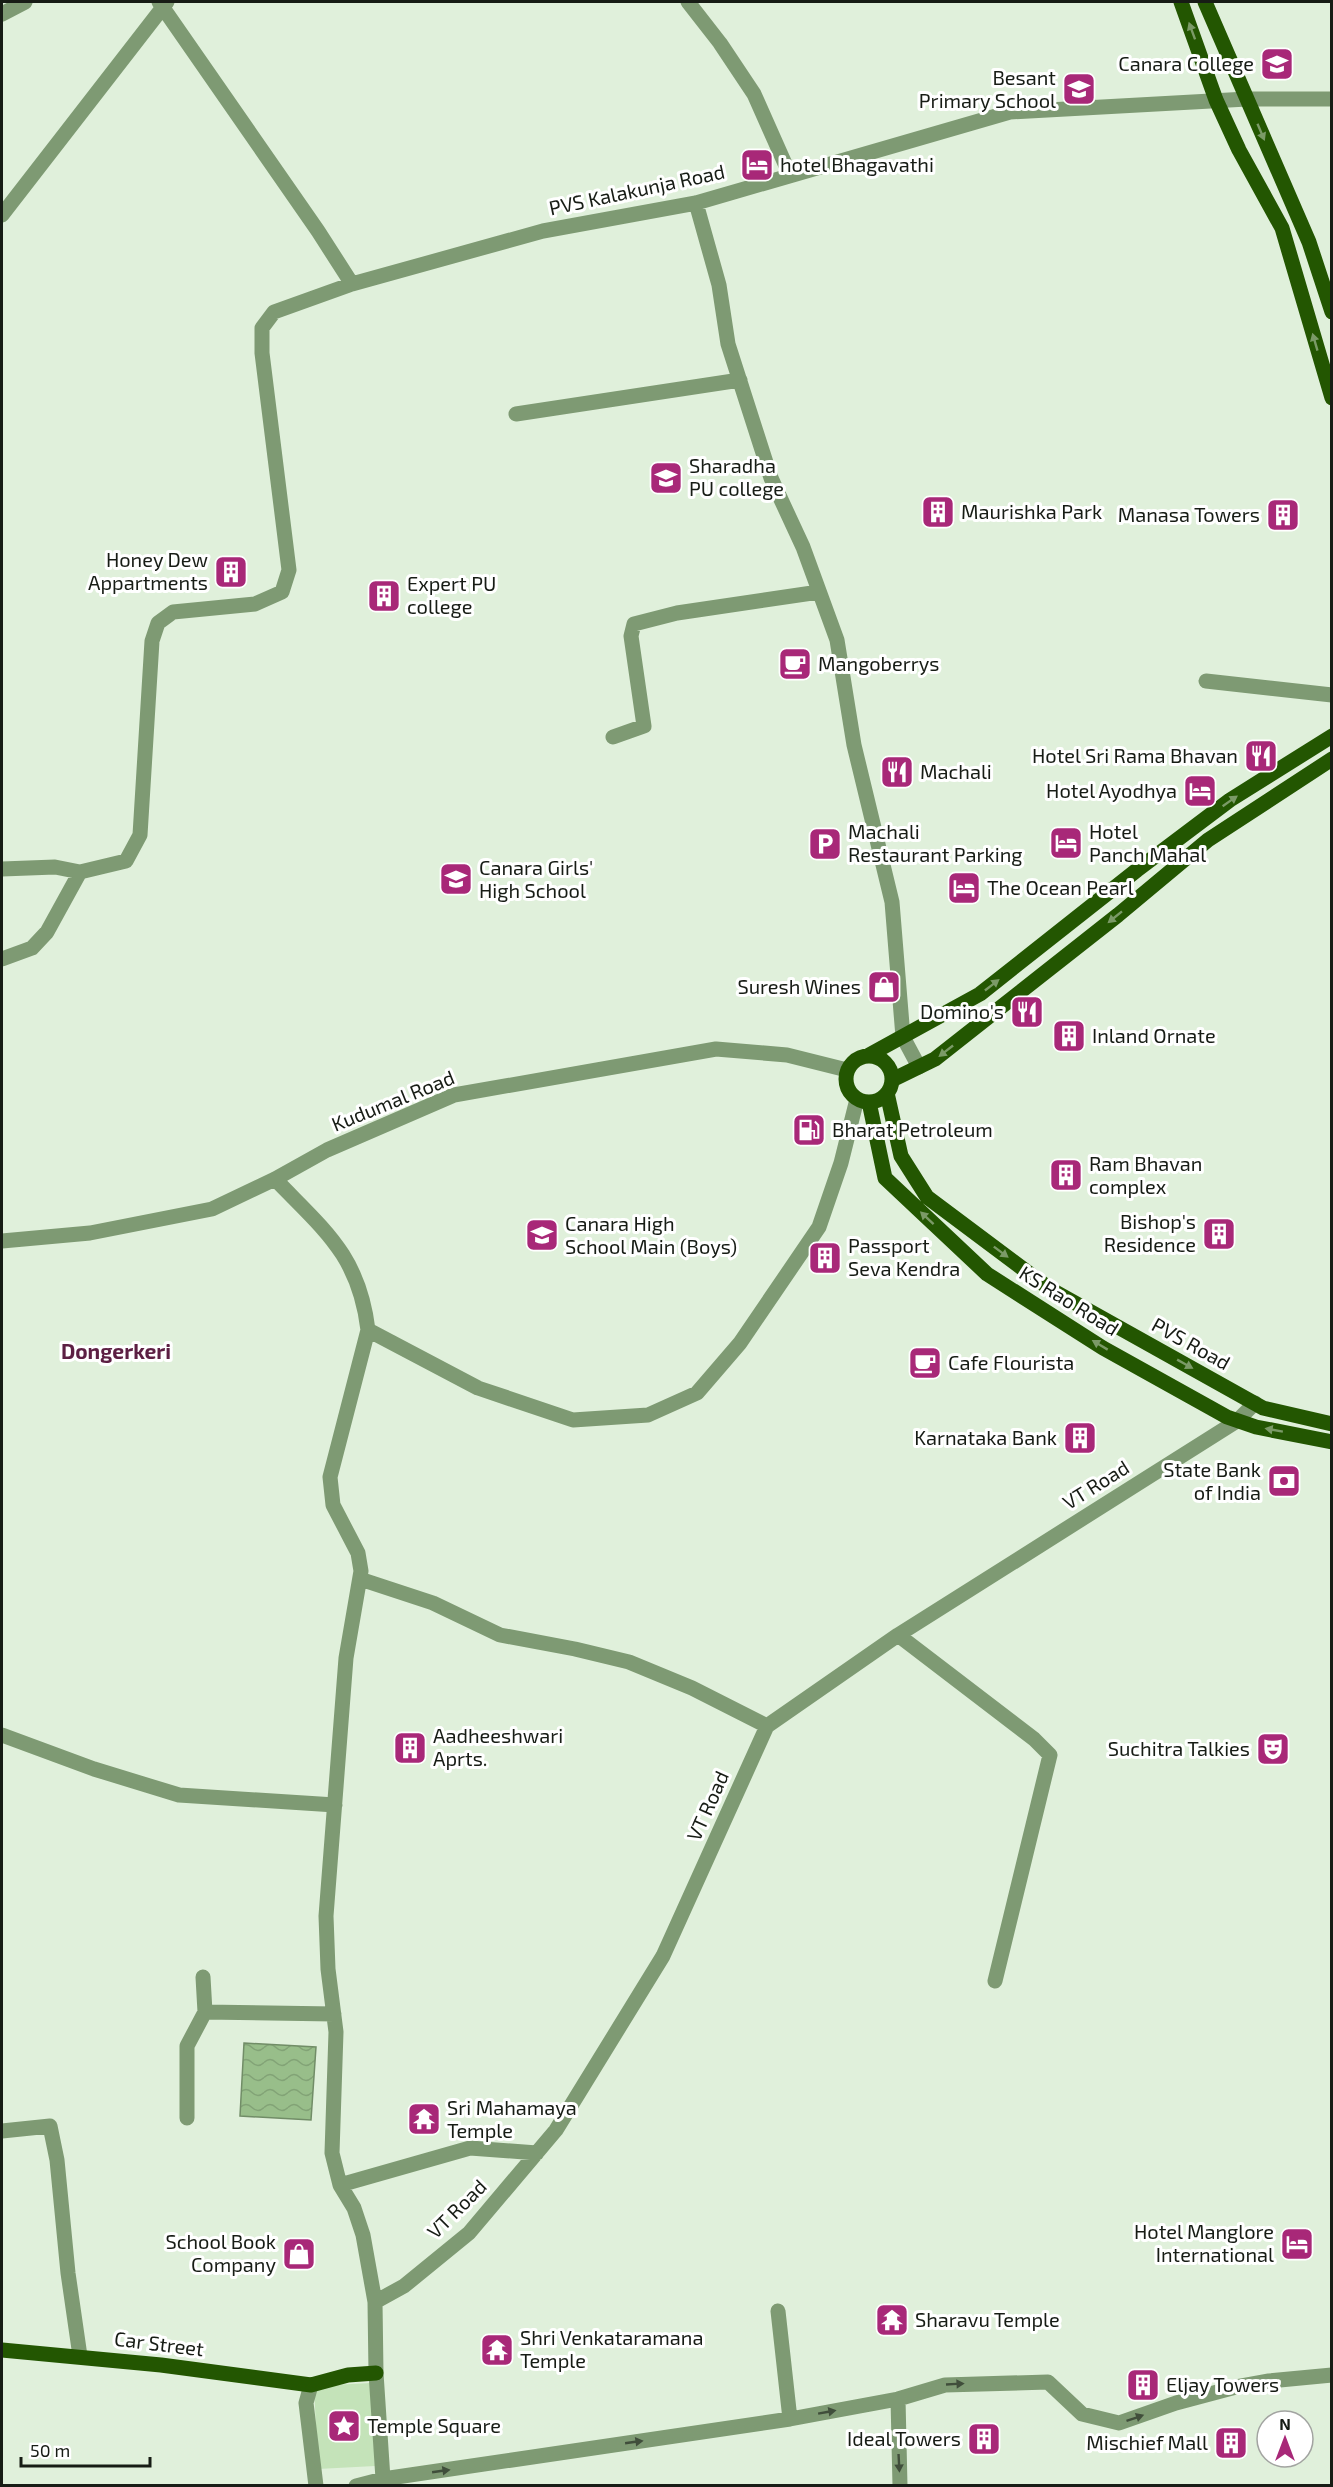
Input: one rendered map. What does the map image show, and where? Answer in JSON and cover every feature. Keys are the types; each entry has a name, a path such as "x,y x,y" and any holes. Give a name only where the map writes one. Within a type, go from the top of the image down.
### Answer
{"main road":[{"path":"1181,2 1216,100 1239,150 1282,228 1332,398"},
{"path":"1205,2 1309,242 1332,312"},
{"path":"1311,749 1326,762 1208,840 1046,973 935,1059 890,1087 884,1097 863,1100 848,1090 847,1070 854,1060 869,1055 980,994 1230,800 1311,749 1332,736"},
{"path":"869,1055 885,1061 890,1068 890,1087"},
{"name":"PVS Road","path":"890,1087 901,1156 927,1197 1050,1289 1263,1408 1332,1424"},
{"name":"KS Rao Road","path":"863,1100 885,1178 987,1275 1103,1348 1237,1421 1332,1442"},
{"name":"Car Street","path":"2,2350 80,2356 311,2385"},
{"path":"311,2385 348,2375 376,2373"}],"street":[{"path":"2,14 25,2"},
{"path":"688,2 720,43 754,94 790,175"},
{"path":"2,215 163,3 352,284"},
{"name":"PVS Kalakunja Road","path":"80,872 126,861 140,835 152,641 158,623 173,612 255,604 282,592 289,570 262,353 262,328 274,312 352,284 543,231 696,203 1010,112 1216,100 1332,99"},
{"path":"696,203 719,285 728,344 771,478 803,547 837,640 854,745 891,902 903,1037 919,1067"},
{"path":"516,414 740,380"},
{"path":"613,737 644,726 631,636 634,624 676,613 819,591"},
{"path":"1206,681 1332,695"},
{"path":"2,868 55,867 80,872 47,932 32,948 2,959"},
{"name":"Kudumal Road","path":"2,1241 90,1233 212,1209 275,1179 327,1150 454,1095 716,1049 787,1055 847,1070"},
{"path":"368,1330 478,1388 573,1420 648,1415 697,1393 740,1343 819,1227 863,1100"},
{"path":"275,1179 337,1244 352,1269 365,1302 368,1330 330,1477 333,1505 358,1553 361,1571 346,1658 326,1916 328,1969 336,2032 332,2153 340,2185 354,2208 363,2235 375,2301 376,2373 383,2479"},
{"name":"VT Road","path":"375,2301 404,2286 469,2233 556,2130 663,1956 767,1726 898,1635 1237,1421 1255,1403"},
{"path":"360,1579 432,1603 500,1635 628,1662 692,1688 767,1726"},
{"path":"898,1635 1034,1739 1050,1755 995,1981"},
{"path":"2,1735 94,1769 179,1795 335,1805"},
{"path":"187,2118 187,2046 205,2012 203,1977"},
{"path":"205,2012 334,2014"},
{"path":"2,2131 50,2126 57,2160 68,2273 80,2356"},
{"path":"340,2185 471,2148 537,2153"},
{"path":"778,2311 790,2419"},
{"path":"356,2486 383,2479 790,2419 898,2399 945,2385 1048,2382 1082,2414 1119,2423 1176,2403 1236,2387 1269,2381 1332,2375"},
{"path":"311,2385 306,2403 316,2486"},
{"path":"898,2399 900,2486"}],"shaded area":[{"name":"Temple Square","path":"370,2383 375,2466 318,2469 314,2386"}],"water":[{"path":"244,2043 316,2047 311,2120 240,2116"}],"place":[{"name":"Canara College","path":"1277,64"},
{"name":"Besant Primary School","path":"1079,89"},
{"name":"hotel Bhagavathi","path":"757,165"},
{"name":"Sharadha PU college","path":"666,478"},
{"name":"Maurishka Park","path":"938,512"},
{"name":"Manasa Towers","path":"1283,515"},
{"name":"Honey Dew Appartments","path":"231,572"},
{"name":"Expert PU college","path":"384,596"},
{"name":"Mangoberrys","path":"795,664"},
{"name":"Hotel Sri Rama Bhavan","path":"1261,756"},
{"name":"Machali","path":"897,772"},
{"name":"Hotel Ayodhya","path":"1200,791"},
{"name":"Hotel Panch Mahal","path":"1066,843"},
{"name":"Machali Restaurant Parking","path":"825,844"},
{"name":"Canara Girls' High School","path":"456,879"},
{"name":"The Ocean Pearl","path":"964,888"},
{"name":"Suresh Wines","path":"884,987"},
{"name":"Domino's","path":"1027,1012"},
{"name":"Inland Ornate","path":"1069,1036"},
{"name":"Bharat Petroleum","path":"809,1130"},
{"name":"Ram Bhavan complex","path":"1066,1175"},
{"name":"Bishop's Residence","path":"1219,1234"},
{"name":"Canara High School Main (Boys)","path":"542,1235"},
{"name":"Passport Seva Kendra","path":"825,1258"},
{"name":"Cafe Flourista","path":"925,1363"},
{"name":"Karnataka Bank","path":"1080,1438"},
{"name":"State Bank of India","path":"1284,1481"},
{"name":"Aadheeshwari Aprts.","path":"410,1748"},
{"name":"Suchitra Talkies","path":"1273,1749"},
{"name":"Sri Mahamaya Temple","path":"424,2119"},
{"name":"Hotel Manglore International","path":"1297,2244"},
{"name":"School Book Company","path":"299,2254"},
{"name":"Sharavu Temple","path":"892,2320"},
{"name":"Shri Venkataramana Temple","path":"497,2350"},
{"name":"Eljay Towers","path":"1143,2385"},
{"name":"Temple Square","path":"344,2426"},
{"name":"Ideal Towers","path":"984,2439"},
{"name":"Mischief Mall","path":"1231,2443"}],"district":[{"name":"Dongerkeri","path":"116,1352"}]}
